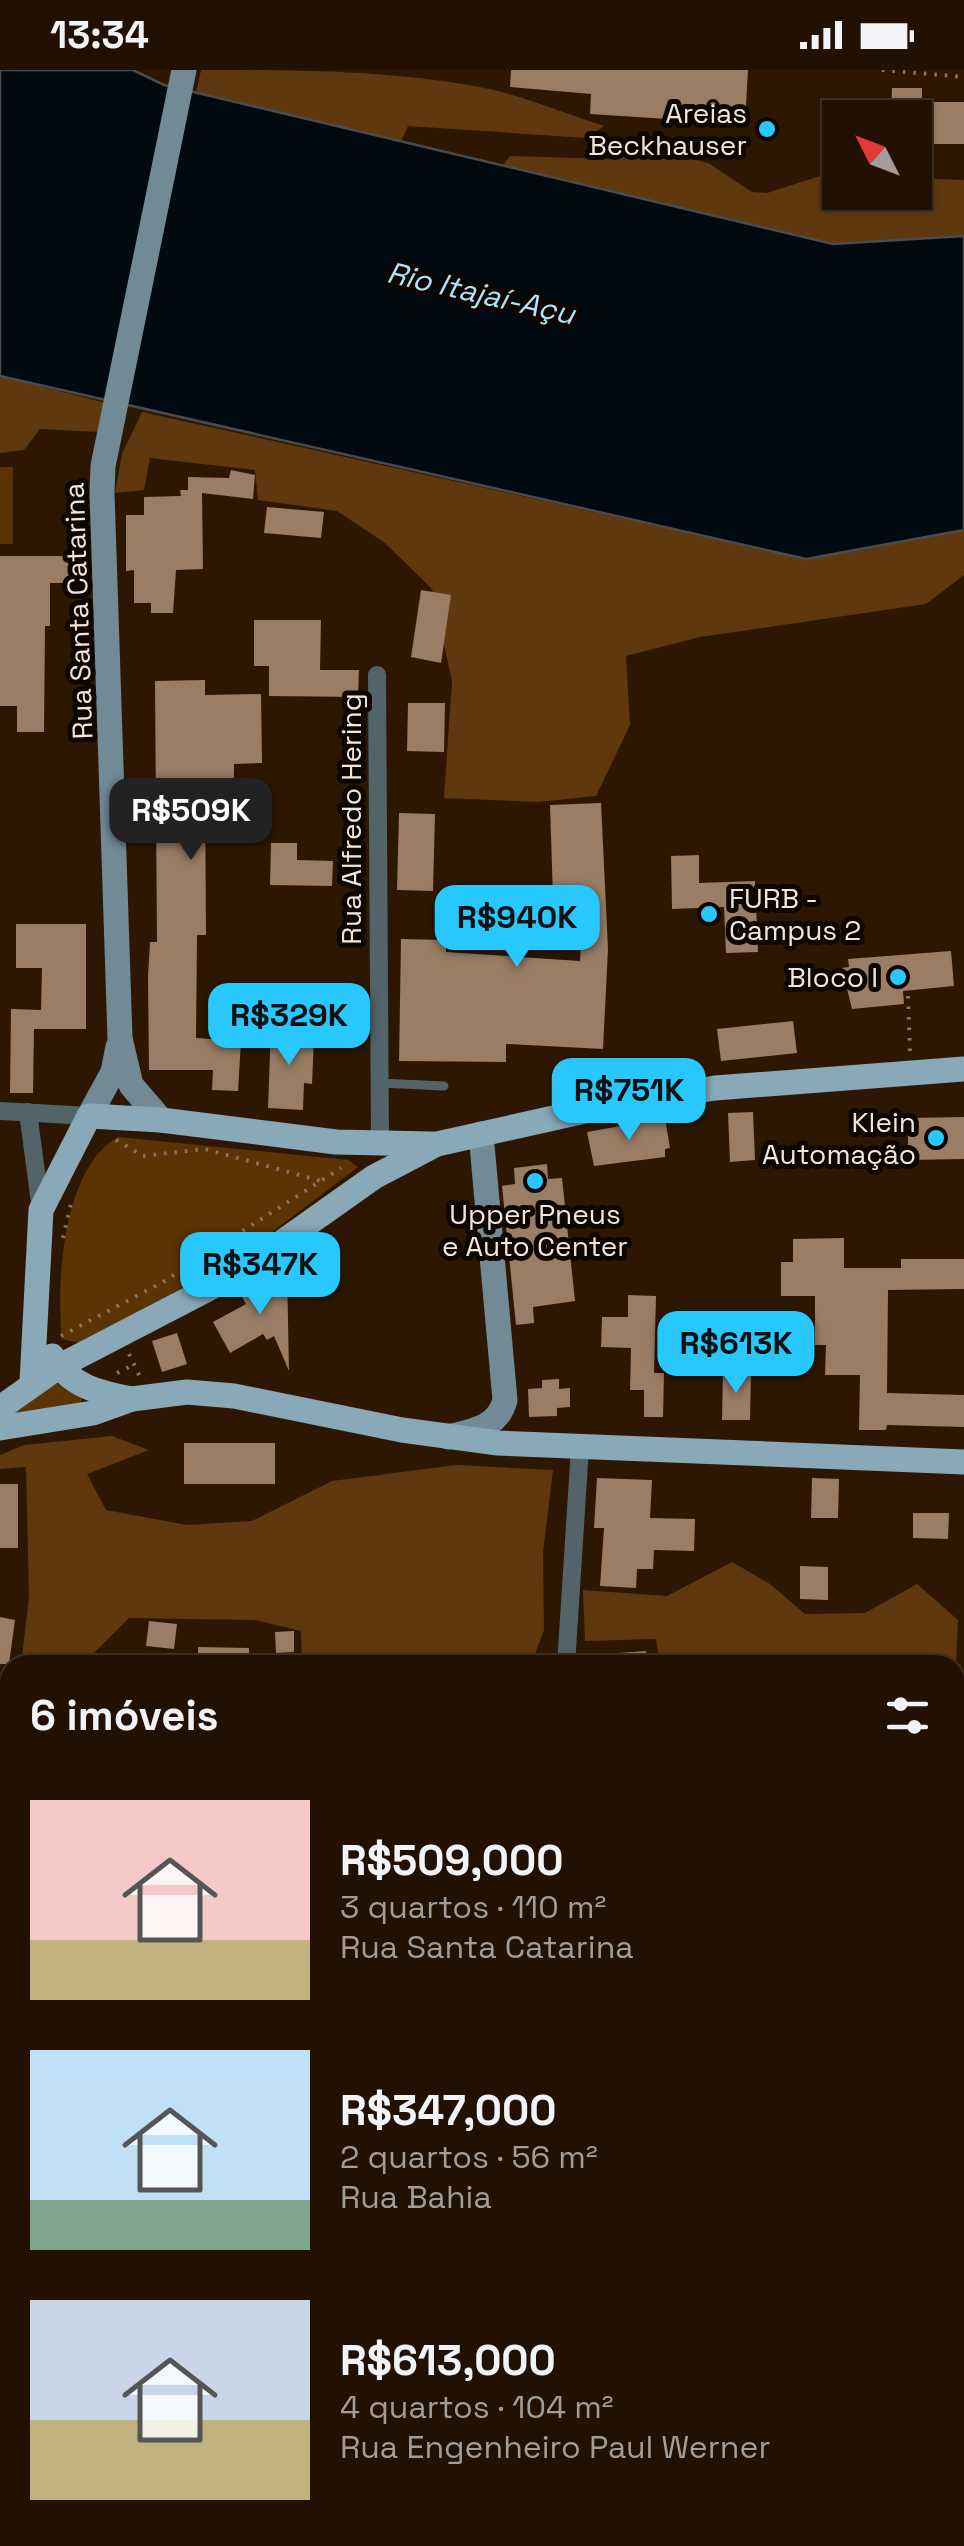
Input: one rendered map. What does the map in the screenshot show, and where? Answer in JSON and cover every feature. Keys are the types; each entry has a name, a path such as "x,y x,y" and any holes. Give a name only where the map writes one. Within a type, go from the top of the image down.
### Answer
{"main road":[{"name":"Rua Santa Catarina","path":"161,1120 131,1085 120,1038 102,493 110,432 184,70"},
{"name":"Rua Santa Catarina","path":"90,1116 112,1072 120,1038"},
{"path":"141,1398 99,1393 70,1379 58,1367 48,1323 41,1210 90,1116 116,1128 161,1120 336,1142 437,1144 716,1088 964,1069"},
{"path":"448,1437 488,1426 502,1412 504,1400 481,1134"},
{"path":"0,1408 58,1367 237,1274 374,1177 437,1144"},
{"path":"32,1382 48,1323"},
{"path":"0,1428 186,1392 234,1396 448,1437 580,1448 964,1462"}],"street":[{"name":"Rua Alfredo Hering","path":"378,675 380,1142"},
{"path":"0,1111 90,1116"},
{"path":"28,1112 41,1210"},
{"path":"567,1655 580,1448"}],"lane":[{"path":"380,1084 444,1086"}],"path":[{"path":"882,70 964,76"},
{"path":"908,996 910,1073"},
{"path":"105,1139 116,1128 143,1156 206,1148 321,1181"},
{"path":"48,1323 61,1337 164,1282 341,1168"},
{"path":"61,1254 73,1196"},
{"path":"119,1336 141,1398"}],"shaded area":[{"path":"201,70 348,72 458,83 508,94 604,126 587,138 408,126 401,142 196,93"},
{"path":"643,147 708,163 752,192 767,193 822,175 822,210 932,210 932,179 964,180 964,236 833,244 502,166 510,156 608,159"},
{"path":"0,376 106,403 100,432 40,429 24,450 0,453"},
{"path":"142,412 806,559 964,530 964,575 926,604 700,637 626,656 630,725 596,796 538,802 444,798 452,681 432,589 385,543 337,511 258,500 255,470 150,458 144,490 115,493 122,454"},
{"path":"0,467 13,467 13,544 0,544"},
{"path":"118,1137 348,1160 358,1167 237,1259 79,1343 62,1339 60,1289 67,1229 85,1174 99,1152"},
{"path":"56,1383 83,1397 78,1409 0,1419"},
{"path":"112,1436 149,1450 87,1474 106,1510 187,1525 252,1521 332,1481 456,1465 553,1470 543,1552 544,1630 535,1655 302,1655 301,1631 255,1620 129,1618 92,1655 22,1655 29,1597 26,1467 0,1469 0,1455 24,1445"},
{"path":"732,1562 770,1584 805,1614 865,1613 917,1584 958,1620 956,1655 658,1655 656,1639 585,1641 583,1590 667,1596"}],"water":[{"name":"Rio Itajaí-Açu","path":"0,70 133,70 164,85 833,244 964,236 964,530 806,559 0,376"}],"building":[{"path":"511,70 748,70 745,124 590,114 591,94 510,87"},
{"path":"892,88 922,88 922,100 892,100"},
{"path":"932,102 964,102 964,144 932,144"},
{"path":"231,470 255,475 253,499 202,493 203,569 176,570 173,613 151,613 151,603 134,603 134,570 126,571 126,515 144,515 144,497 181,496 180,490 188,490 188,477 229,478"},
{"path":"267,507 324,512 321,538 264,533"},
{"path":"0,556 69,556 69,583 50,583 50,626 45,626 44,732 17,732 17,706 0,706"},
{"path":"421,590 451,595 441,663 411,657"},
{"path":"254,620 321,620 320,670 359,670 358,697 269,696 269,666 254,666"},
{"path":"205,680 205,695 261,694 262,763 234,764 234,782 205,783 206,935 197,935 196,1038 241,1041 238,1091 212,1090 213,1070 149,1070 150,942 157,942 155,681"},
{"path":"408,703 445,703 444,752 407,751"},
{"path":"601,803 608,949 603,1049 506,1044 506,1062 399,1061 401,939 446,940 446,952 580,961 582,928 554,929 550,805"},
{"path":"399,813 435,814 433,891 397,890"},
{"path":"271,843 297,843 297,860 333,861 332,886 270,885"},
{"path":"699,855 699,883 755,881 758,952 726,953 724,907 672,909 671,856"},
{"path":"16,924 86,924 86,1029 34,1029 33,1093 10,1093 11,1009 41,1010 42,968 16,968"},
{"name":"Bloco I","path":"951,951 954,986 903,991 904,1004 852,1009 842,968 849,967 848,959"},
{"path":"793,1021 797,1053 721,1061 717,1029"},
{"path":"271,1027 302,1028 302,1037 314,1038 312,1084 304,1083 303,1110 268,1108"},
{"path":"753,1112 755,1160 730,1162 728,1113"},
{"name":"Klein Automação","path":"964,1117 964,1159 908,1160 908,1118"},
{"path":"665,1118 670,1148 665,1149 665,1157 594,1166 587,1132"},
{"path":"547,1164 548,1179 562,1178 575,1301 533,1307 534,1323 516,1325 502,1186 515,1184 514,1168"},
{"path":"844,1238 844,1268 901,1268 901,1259 964,1259 964,1289 888,1290 887,1393 964,1395 964,1427 887,1425 886,1430 859,1430 860,1375 825,1375 826,1345 815,1345 815,1296 781,1296 781,1262 793,1262 793,1239"},
{"path":"287,1269 289,1371 274,1336 267,1340 263,1334 230,1353 213,1322 246,1304 242,1297"},
{"path":"628,1295 656,1296 654,1373 664,1373 663,1417 644,1417 644,1390 630,1390 631,1348 601,1347 602,1317 628,1317"},
{"path":"177,1333 187,1364 162,1372 152,1341"},
{"path":"723,1372 751,1373 750,1420 722,1420"},
{"path":"559,1379 559,1389 570,1388 570,1407 557,1408 557,1416 529,1417 528,1389 542,1388 542,1380"},
{"path":"184,1443 275,1443 275,1484 184,1484"},
{"path":"597,1478 652,1480 650,1518 695,1519 694,1551 654,1550 653,1569 637,1569 636,1588 600,1586 604,1528 594,1528"},
{"path":"812,1478 839,1479 838,1518 811,1518"},
{"path":"0,1484 18,1484 18,1548 0,1548"},
{"path":"913,1513 949,1513 948,1539 913,1538"},
{"path":"800,1566 828,1567 828,1600 800,1599"},
{"path":"0,1617 15,1620 10,1655 0,1655"},
{"path":"149,1621 177,1624 174,1649 146,1646"},
{"path":"294,1631 294,1652 276,1653 275,1632"},
{"path":"198,1647 249,1648 249,1655 198,1655"},
{"path":"646,1651 646,1655 604,1655"}],"place":[{"name":"Areias Beckhauser","path":"767,129"},
{"name":"FURB - Campus 2","path":"709,914"},
{"name":"Bloco I","path":"898,977"},
{"name":"Klein Automação","path":"936,1138"},
{"name":"Upper Pneus e Auto Center","path":"535,1181"}]}
